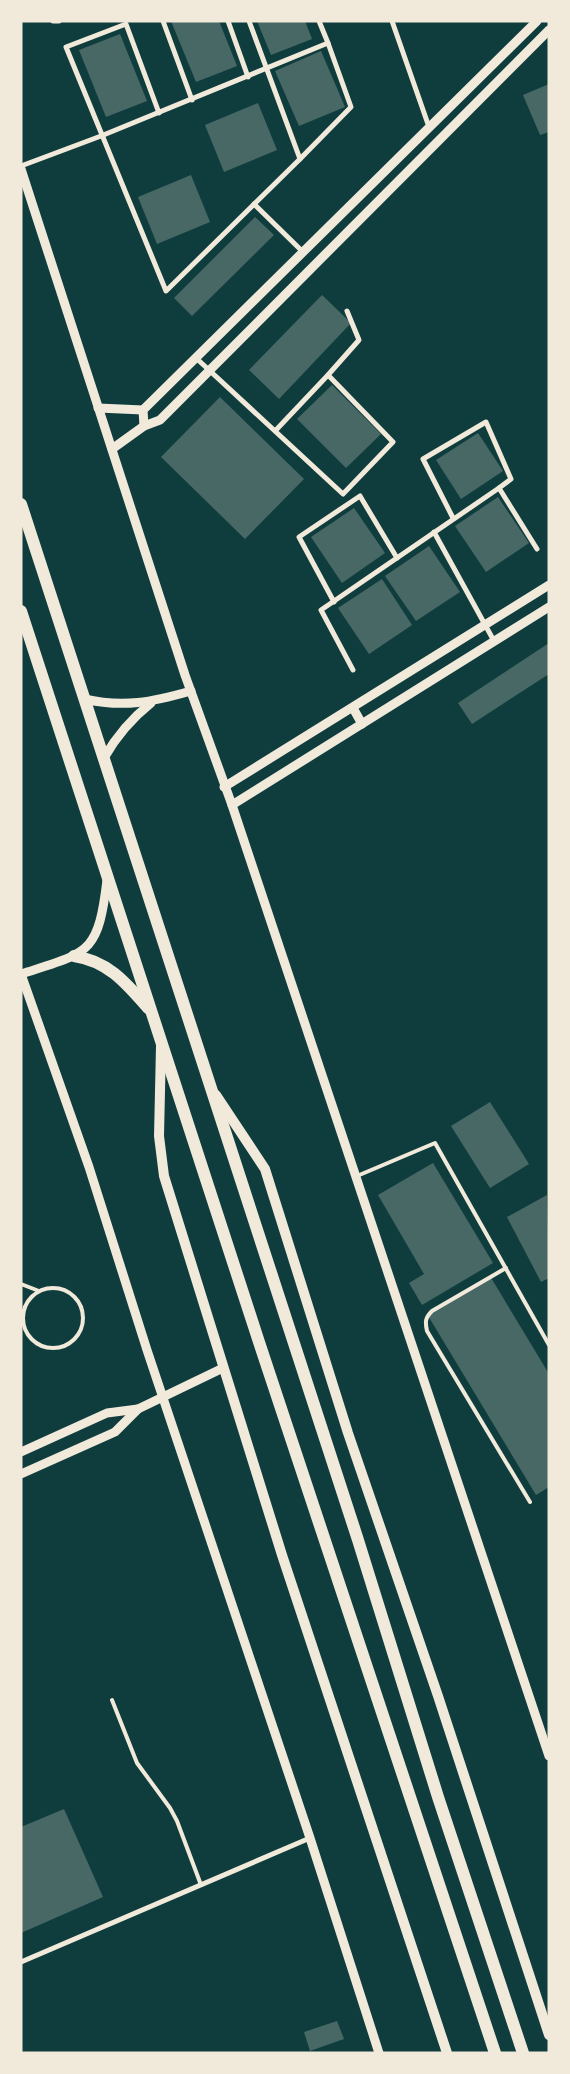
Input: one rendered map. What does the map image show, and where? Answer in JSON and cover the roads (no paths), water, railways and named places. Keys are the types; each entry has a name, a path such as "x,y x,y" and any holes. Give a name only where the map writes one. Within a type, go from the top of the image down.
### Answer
{"main road":[{"path":"21,504 212,1088 438,1797 523,2053"},
{"path":"21,611 495,2053"},
{"path":"74,956 92,959 108,968 152,1014"},
{"path":"161,1040 159,1136 164,1176 292,1584 447,2053"},
{"path":"212,1088 265,1170 348,1433 438,1696 549,2035"}],"street":[{"path":"53,21 59,21"},
{"path":"163,21 192,100"},
{"path":"228,21 248,78"},
{"path":"249,21 300,159"},
{"path":"159,113 126,24 66,47 166,291 351,107 319,21"},
{"path":"392,21 429,127"},
{"path":"98,408 143,410 302,250 537,21"},
{"path":"112,449 144,426 160,420 549,30"},
{"path":"328,44 248,78 21,167 191,691 232,805 549,1756"},
{"path":"254,204 302,250"},
{"path":"276,430 359,340 346,311"},
{"path":"196,358 343,494 393,442 328,374"},
{"path":"143,410 144,426"},
{"path":"353,670 321,610 511,480 486,422 423,459 453,518"},
{"path":"499,488 537,549"},
{"path":"334,602 300,537 360,496 397,558"},
{"path":"434,532 494,642"},
{"path":"224,787 549,585"},
{"path":"232,805 549,607"},
{"path":"84,699 122,704 151,702 191,691"},
{"path":"104,758 116,737 130,720 151,702"},
{"path":"353,708 362,724"},
{"path":"107,875 100,925 96,935 86,948 74,956 21,974 89,1167 162,1396 310,1838 379,2053"},
{"path":"21,1474 115,1432 138,1409 223,1368"},
{"path":"21,1452 107,1412 138,1409"},
{"path":"21,1962 310,1838"}],"lane":[{"path":"355,1177 435,1143 549,1345"},
{"path":"506,1268 432,1311 426,1317 425,1323 530,1502"},
{"path":"21,1284 39,1291"},
{"path":"21,1329 28,1335 42,1346 59,1347 74,1339 82,1324 81,1308 71,1294 56,1288 39,1291 32,1296 24,1311 23,1319 28,1335"},
{"path":"112,1700 137,1763 170,1808 177,1821 201,1886"}]}
